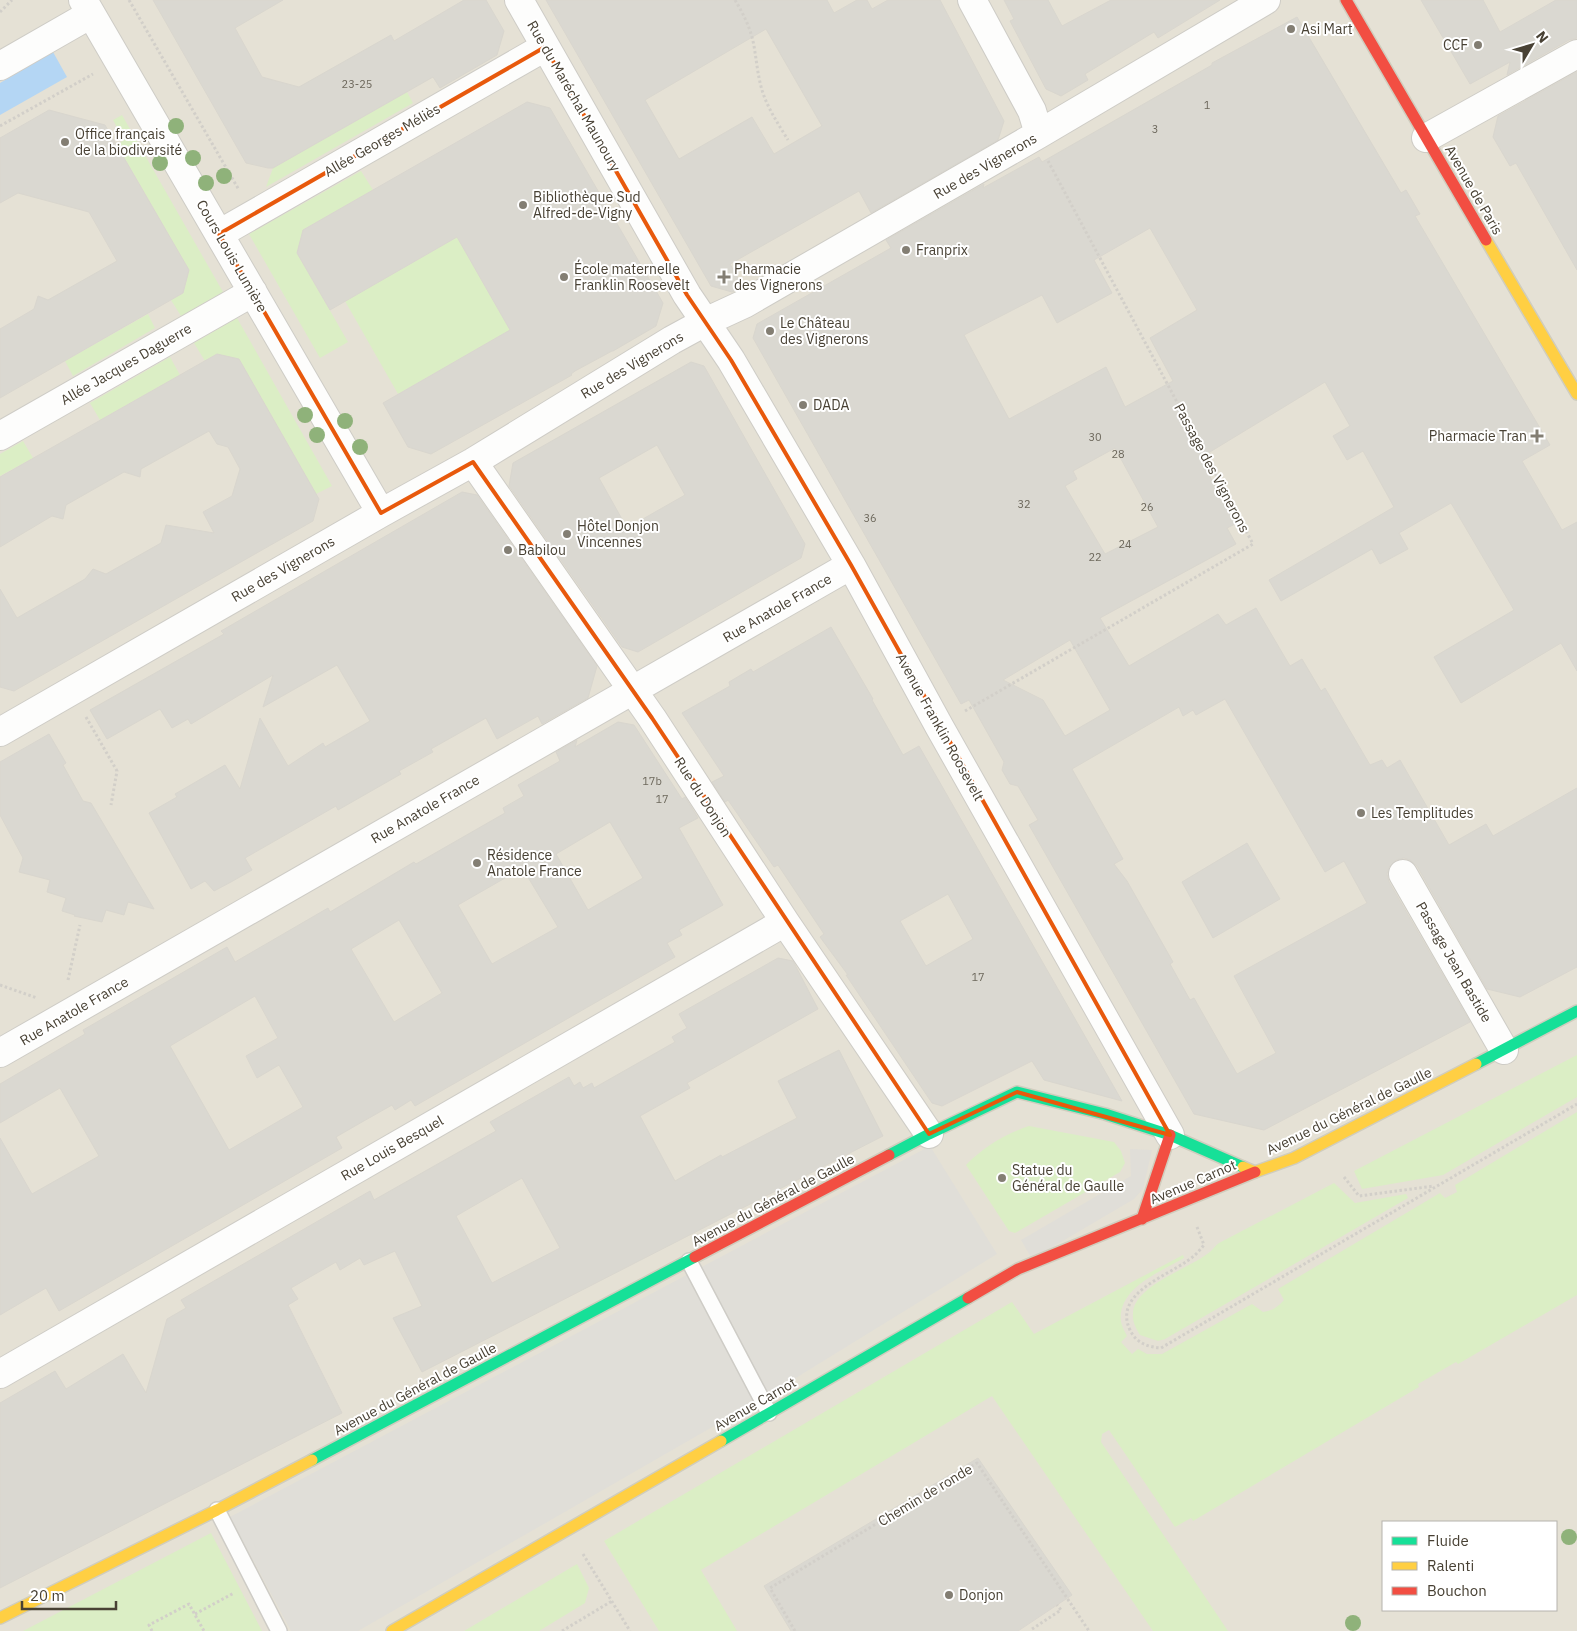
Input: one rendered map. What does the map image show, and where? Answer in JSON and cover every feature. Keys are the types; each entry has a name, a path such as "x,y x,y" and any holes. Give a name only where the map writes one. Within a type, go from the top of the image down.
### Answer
{"street":[{"name":"Rue du Maréchal Maunoury","path":"519,0 704,322"},
{"path":"972,0 1032,111 1041,144"},
{"name":"Rue des Vignerons","path":"0,732 473,462 663,345 704,322 744,304 1041,144 1266,0"},
{"name":"Avenue de Paris","path":"1346,0 1577,394"},
{"path":"0,66 87,7"},
{"name":"Cours Louis Lumière","path":"87,7 381,513"},
{"name":"Allée Georges Méliès","path":"219,234 546,47"},
{"path":"1426,138 1577,54"},
{"name":"Allée Jacques Daguerre","path":"0,436 253,292"},
{"name":"Avenue Franklin Roosevelt","path":"704,322 732,360 851,565 939,726 1170,1135"},
{"name":"Rue du Donjon","path":"473,462 633,690 785,922 929,1134"},
{"name":"Rue Anatole France","path":"0,1054 851,565"},
{"name":"Passage Jean Bastide","path":"1403,874 1504,1050"},
{"name":"Rue Louis Besquel","path":"0,1374 785,922"},
{"name":"Avenue du Général de Gaulle","path":"0,1618 217,1510 929,1134 1017,1092 1104,1114 1170,1135 1255,1172 1294,1158 1577,1011"},
{"name":"Avenue Carnot","path":"1142,1219 1170,1135"},
{"name":"Avenue Carnot","path":"392,1631 1018,1269 1255,1172"}],"lane":[{"path":"689,1261 769,1413"},
{"path":"217,1510 279,1631"}],"path":[{"path":"0,12 12,0"},
{"path":"129,0 228,169"},
{"path":"735,0 748,22 764,95 772,115 788,140"},
{"path":"0,126 98,71"},
{"name":"Passage des Vignerons","path":"966,710 1253,544 1041,144"},
{"path":"84,714 117,770 111,805"},
{"path":"66,986 80,924"},
{"path":"0,986 43,1000"},
{"path":"1203,1242 1204,1246 1189,1260 1140,1290 1129,1305 1126,1321 1133,1336 1148,1347 1161,1348 1577,1104"},
{"path":"1344,1177 1359,1196 1437,1186"},
{"name":"Chemin de ronde","path":"795,1631 770,1588 977,1464 1088,1631"},
{"path":"582,1551 630,1631"},
{"path":"195,1614 254,1582"},
{"path":"562,1631 612,1601"},
{"path":"152,1631 149,1625 189,1604 204,1631"},
{"path":"1032,1629 1061,1610 1057,1605"}],"highlighted area":[{"path":"545,47 687,295 731,360 851,565 1170,1135 1017,1092 929,1134 652,718 473,462 381,513 219,234"}],"shaded area":[{"path":"0,0 1577,0 1577,1631 0,1631"},
{"path":"930,1146 997,1254 773,1392 358,1631 291,1631 230,1517"},
{"path":"1130,1149 1152,1150 1143,1189 1134,1199 1032,1259 1021,1240 1131,1176"}],"green space":[{"path":"407,92 413,103 266,187 273,168"},
{"path":"122,115 223,292 181,316 171,300 183,293 189,270 117,145 124,140 113,120"},
{"path":"361,171 373,190 303,230 297,253 348,342 320,358 249,234"},
{"path":"457,237 510,330 398,394 345,301"},
{"path":"148,314 155,328 73,376 65,361"},
{"path":"237,318 332,486 316,494 239,360 217,354 205,361 194,343"},
{"path":"170,357 180,375 100,420 90,403"},
{"path":"23,441 33,458 0,476 0,454"},
{"path":"1577,1055 1577,1097 1443,1175 1362,1189 1354,1171"},
{"path":"1577,1112 1577,1295 1458,1364 1456,1362 1418,1384 1419,1387 1193,1521 1191,1518 1175,1527 1109,1430 1102,1434 1101,1442 1228,1631 1153,1631 992,1396 701,1570 737,1631 659,1631 604,1541 1012,1302 1034,1334 1183,1255 1184,1258 1142,1282 1126,1300 1122,1310 1121,1322 1127,1336 1121,1342 1132,1354 1138,1349 1147,1354 1162,1354 1252,1304 1263,1312 1272,1310 1284,1300 1278,1289 1440,1193 1445,1198 1457,1192 1455,1185"},
{"path":"1029,1126 1114,1142 1121,1151 1125,1163 1120,1172 1015,1233 1009,1231 966,1165 995,1142"},
{"path":"1334,1183 1355,1203 1406,1194 1408,1198 1165,1339 1158,1341 1140,1335 1134,1322 1133,1313 1136,1303 1153,1286 1202,1257 1219,1243"},
{"path":"211,1533 262,1631 23,1631"},
{"path":"577,1564 589,1588 585,1603 539,1631 464,1631"}],"water":[{"path":"53,52 67,77 0,115 0,83"}],"building":[{"path":"153,0 283,0 235,28 262,77 299,87 391,35 394,41 464,0 486,0 504,31 497,55 440,88 433,77 273,168 268,168 246,163"},
{"path":"546,0 827,0 834,13 857,0 867,0 872,9 888,0 940,0 1004,121 998,140 871,213 859,191 730,264 743,287 732,292 711,286","holes":["766,29 822,126 774,154 752,117 679,159 645,100"]},
{"path":"1004,0 1048,0 1062,26 1111,0 1220,0 1158,38 1154,32 1085,74 1088,80 1061,96 1046,89 1010,21 1014,19"},
{"path":"1421,0 1483,0 1500,32 1556,0 1577,0 1577,38 1569,40 1507,75 1510,62 1470,84"},
{"path":"1297,17 1401,193 1406,190 1420,214 1415,216 1550,445 1522,461 1562,530 1577,522 1577,671 1561,643 1461,703 1434,657 1514,610 1451,503 1399,533 1408,549 1380,564 1372,549 1281,601 1269,580 1394,507 1363,451 1347,460 1333,436 1350,426 1325,382 1200,458 1235,524 1227,528 1236,544 1100,618 1129,666 1218,614 1226,625 1256,608 1290,666 1302,659 1321,691 1325,688 1370,765 1382,760 1387,768 1400,760 1449,845 1486,824 1493,836 1577,788 1577,967 1520,997 1487,989 1417,866 1404,858 1396,860 1389,867 1387,874 1389,882 1470,1022 1264,1130 1194,1114 1029,825 1038,820 1018,786 1010,784 1002,770 1004,762 969,700 961,704 753,338 757,324 891,248 886,240 984,184 983,188 1039,157 1042,162 1212,65 1212,63","holes":["1150,228 1197,310 1150,338 1173,381 1125,407 1106,367 1009,419 964,335 1042,295 1057,323 1112,293 1094,260","1115,448 1158,527 1105,554 1065,486 1077,479 1073,471","1070,640 1110,710 1065,736 1043,700 1003,680","1225,699 1325,872 1344,861 1367,903 1234,976 1276,1053 1237,1074 1194,998 1190,1000 1170,964 1173,962 1127,881 1114,864 1123,859 1072,769 1179,707 1183,716 1193,710 1196,715"]},
{"path":"1577,72 1577,270 1516,163 1510,166 1493,137 1498,116"},
{"name":"École maternelle Franklin Roosevelt","path":"527,102 550,108 663,303 656,326 431,454 408,447 383,403 510,330 457,237 330,310 297,253 303,230"},
{"path":"49,110 105,125 189,270 183,293 0,398 0,329 34,309 38,296 48,300 117,261 89,212 18,193 0,203 0,138"},
{"path":"217,354 239,359 319,499 313,521 14,691 0,687 0,589 17,618 85,579 93,569 106,574 161,543 166,525 214,533 203,512 232,496 240,469 228,447 217,444 209,431 141,469 140,477 124,472 66,505 63,519 52,516 0,547 0,477"},
{"path":"691,362 704,366 805,544 801,558 638,652 622,647 509,486 513,463","holes":["657,445 685,495 627,528 599,478"]},
{"path":"462,492 477,495 597,666 588,698 542,724 538,716 497,739 486,718 431,749 433,752 399,771 401,774 338,810 336,806 245,858 252,870 214,891 205,881 191,889 149,813 177,797 175,794 225,765 240,789 260,718 288,766 323,743 325,747 370,721 337,665 263,707 273,675 191,724 188,719 172,728 160,709 107,739 90,710 224,634 221,631"},
{"path":"831,627 903,755 919,746 1122,1101 1044,1080 1032,1061 942,1106 932,1103 846,975 848,975 820,937 824,934 778,865 774,867 728,800 725,802 712,782 724,776 682,713 730,686 729,682 751,669 753,672","holes":["948,894 973,939 926,966 900,921"]},
{"path":"618,722 634,725 682,799 685,797 698,818 679,828 723,905 679,930 682,935 667,943 675,957 415,1106 411,1100 395,1110 392,1105 362,1122 336,1137 342,1148 59,1311 46,1288 0,1315 0,1138 32,1194 99,1156 60,1088 0,1123 0,1084 85,1034 83,1030 227,947 235,962 328,908 330,912 414,862 416,864 505,813 503,808 524,796 518,785 560,761 556,752 577,740 575,747","holes":["610,822 643,878 588,910 556,854","519,870 522,876 526,874 558,927 492,964 458,905","399,920 442,993 394,1022 351,949","255,996 278,1038 246,1056 257,1078 279,1065 303,1107 229,1150 170,1046"]},
{"path":"49,734 66,763 63,765 83,801 91,803 154,909 128,902 124,915 106,910 102,922 74,916 62,911 66,898 47,892 50,880 19,872 23,858 0,815 0,762"},
{"path":"1247,843 1280,899 1213,938 1182,882"},
{"path":"778,958 793,961 818,1009 687,1083 690,1088 640,1116 675,1181 721,1155 722,1157 797,1118 778,1081 839,1050 883,1136 422,1372 393,1318 422,1306 395,1251 364,1265 360,1258 340,1270 336,1262 291,1288 298,1299 288,1305 342,1413 0,1588 0,1403 55,1371 66,1389 123,1354 146,1393 167,1319 186,1308 181,1300 370,1191 374,1200 496,1131 490,1122 569,1077 574,1086 580,1082 583,1088 592,1083 594,1088 675,1042 672,1037 687,1028 679,1014","holes":["522,1178 560,1248 492,1283 456,1216"]},
{"path":"978,1458 1072,1595 1018,1631 791,1631 764,1586"}],"traffic: fast":[{"path":"1476,1064 1577,1011"},
{"path":"889,1155 1017,1092 1105,1114 1170,1135 1243,1167"},
{"path":"312,1460 695,1257"},
{"path":"721,1441 968,1298"}],"traffic: slow":[{"path":"1486,240 1577,394"},
{"path":"1243,1167 1255,1172 1294,1158 1476,1064"},
{"path":"392,1631 721,1441"},
{"path":"0,1618 217,1510 312,1460"}],"traffic: jam":[{"path":"1346,0 1486,240"},
{"path":"1142,1219 1170,1135"},
{"path":"695,1257 889,1155"},
{"path":"968,1298 1018,1269 1255,1172"}],"place":[{"name":"Asi Mart","path":"1291,29"},
{"name":"CCF","path":"1478,45"},
{"name":"Office français de la biodiversité","path":"65,142"},
{"name":"Bibliothèque Sud Alfred-de-Vigny","path":"523,205"},
{"name":"Franprix","path":"906,250"},
{"name":"École maternelle Franklin Roosevelt","path":"564,277"},
{"name":"Pharmacie des Vignerons","path":"724,277"},
{"name":"Le Château des Vignerons","path":"770,331"},
{"name":"DADA","path":"803,405"},
{"name":"Pharmacie Tran","path":"1537,436"},
{"name":"Hôtel Donjon Vincennes","path":"567,534"},
{"name":"Babilou","path":"508,550"},
{"name":"Les Templitudes","path":"1361,813"},
{"name":"Résidence Anatole France","path":"477,863"},
{"name":"Statue du Général de Gaulle","path":"1002,1178"},
{"name":"Donjon","path":"949,1595"}]}
